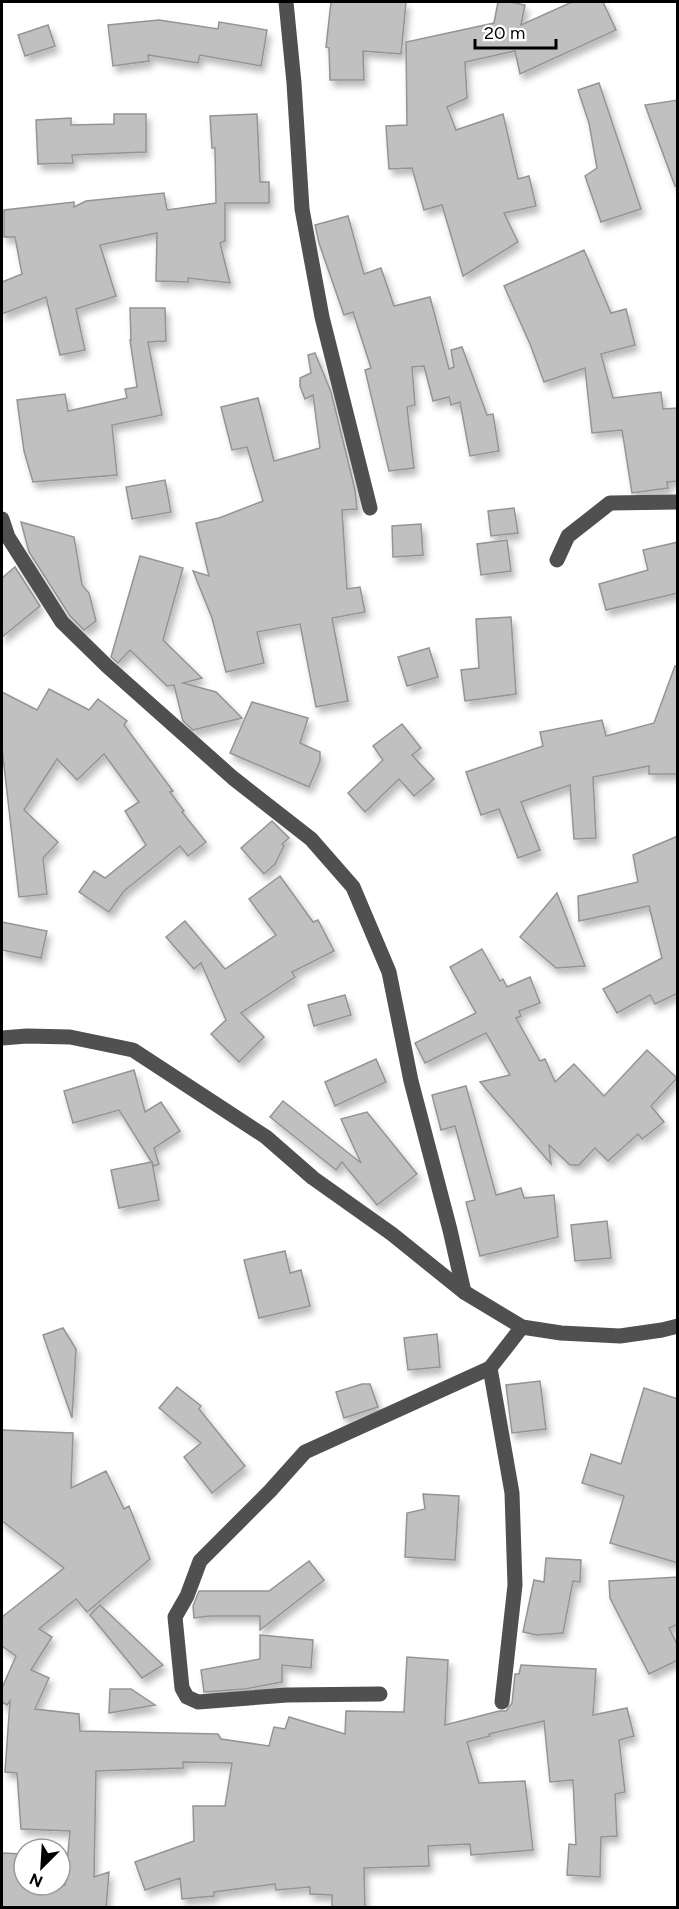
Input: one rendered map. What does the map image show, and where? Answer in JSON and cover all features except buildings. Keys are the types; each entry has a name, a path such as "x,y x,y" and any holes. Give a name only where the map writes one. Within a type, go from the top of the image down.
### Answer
{"street":[{"path":"286,2 302,209 322,317 370,508"},
{"path":"557,560 568,536 610,503 678,502"},
{"path":"2,519 8,537 62,622 233,778 311,839 353,887 389,972 411,1081 464,1292"},
{"path":"2,1038 70,1037 132,1050 266,1137 313,1178 392,1234 464,1292 522,1327 561,1333 620,1336 678,1326"},
{"path":"380,1694 287,1695 198,1702 187,1697 182,1688 175,1617 187,1596 200,1561 270,1491 305,1452 490,1368 522,1327"},
{"path":"490,1368 512,1493 515,1585 502,1702"}]}
